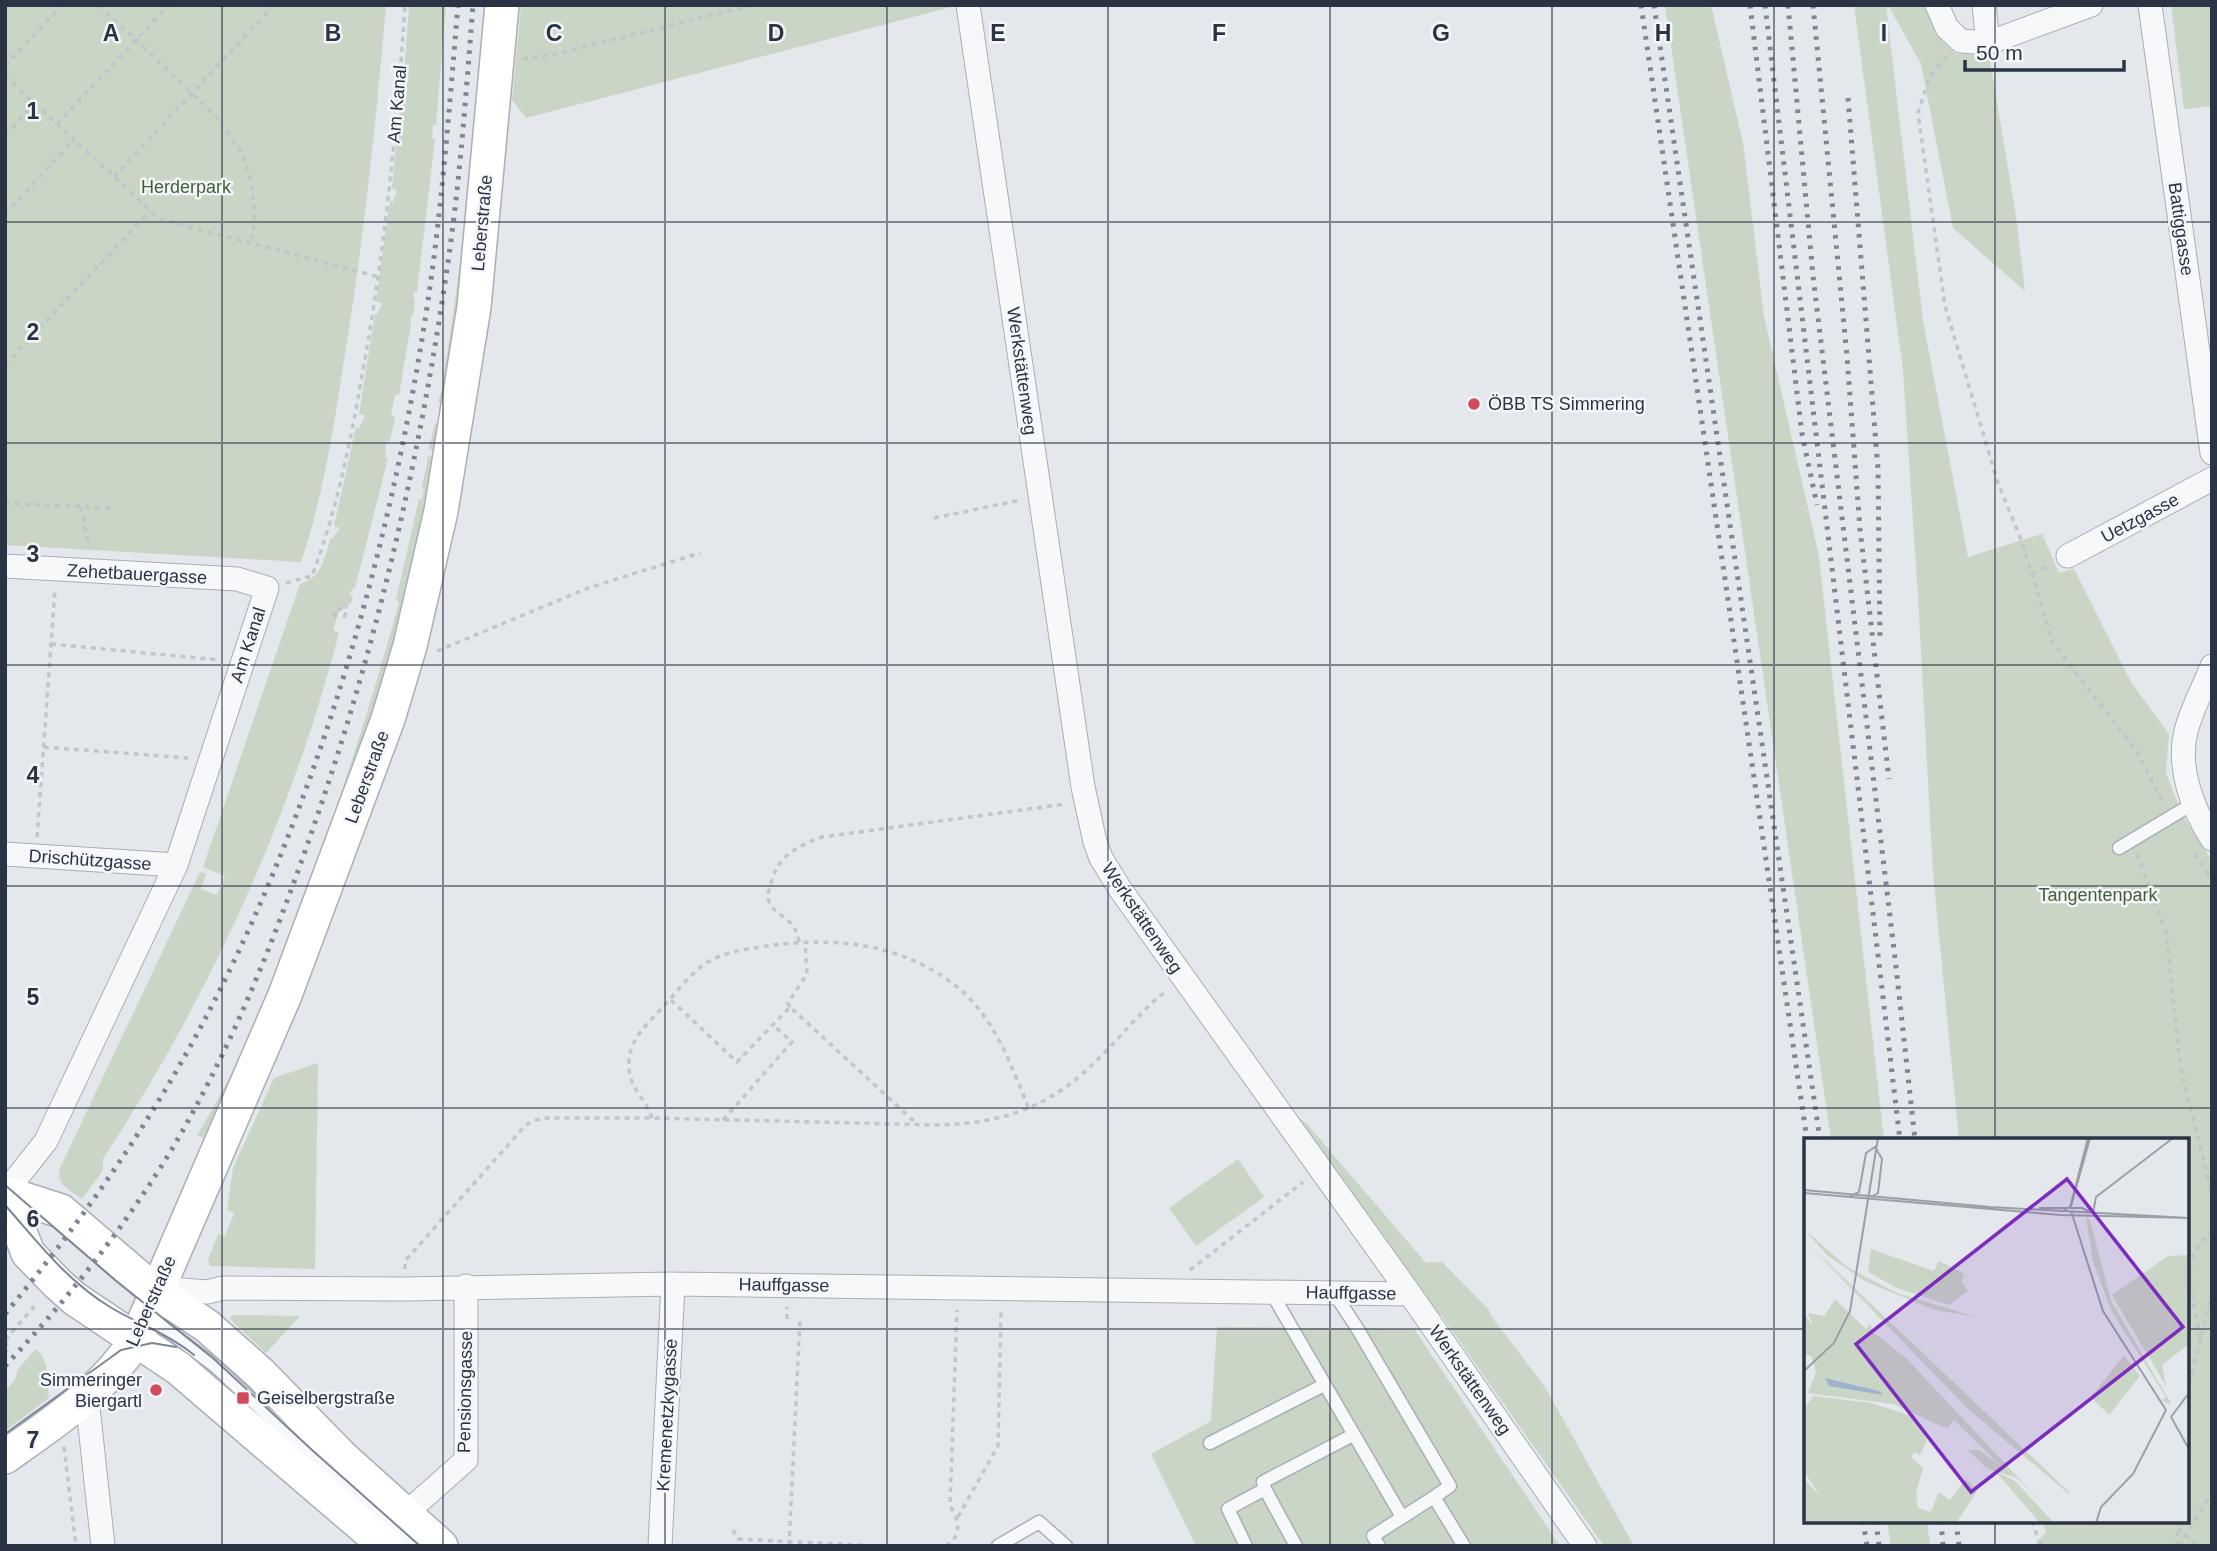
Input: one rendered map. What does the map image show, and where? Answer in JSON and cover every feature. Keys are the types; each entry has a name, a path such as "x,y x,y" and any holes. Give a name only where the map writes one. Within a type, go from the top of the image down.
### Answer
{"main road":[{"name":"Leberstraße","path":"5,1457 87,1398 121,1364 135,1303 290,983 388,719 410,646 442,511 474,307 502,5"},
{"path":"5,1193 61,1211 135,1303 178,1368 386,1546"},
{"path":"5,1193 28,1253 75,1299 135,1303 207,1326 235,1350 315,1431 440,1546"}],"street":[{"name":"Werkstättenweg","path":"968,5 1086,802 1101,858 1143,923 1410,1294 1585,1546"},
{"path":"1937,5 1947,28 1961,41 1988,43 2091,5"},
{"path":"1984,5 1988,43"},
{"name":"Battiggasse","path":"2150,5 2212,453"},
{"name":"Uetzgasse","path":"2068,556 2212,479"},
{"name":"Zehetbauergasse","path":"5,566 237,579 267,588"},
{"name":"Am Kanal","path":"5,1193 46,1141 176,865 267,588"},
{"path":"2212,666 2186,731 2183,748 2185,778 2212,839"},
{"name":"Drischützgasse","path":"5,854 176,865"},
{"name":"Hauffgasse","path":"135,1303 223,1288 405,1289 673,1283 1410,1294"},
{"name":"Kremenetzkygasse","path":"660,1546 673,1283"},
{"name":"Pensionsgasse","path":"405,1514 466,1460 466,1286"},
{"path":"87,1398 103,1546"}],"lane":[{"path":"2119,848 2194,803"},
{"path":"1271,1292 1402,1517"},
{"path":"1334,1293 1450,1486 1373,1536 1379,1546"},
{"path":"135,1303 215,1366 414,1546"},
{"path":"1210,1443 1324,1385"},
{"path":"1296,1546 1263,1482 1353,1435"},
{"path":"296,1468 347,1487"},
{"path":"1246,1546 1228,1509 1265,1489"},
{"path":"1434,1497 1464,1546"},
{"path":"998,1546 1039,1522 1066,1546"}],"path":[{"path":"5,66 62,5"},
{"path":"99,5 218,118 242,153 252,183 255,219 250,244"},
{"path":"57,124 169,5"},
{"path":"114,177 274,5"},
{"name":"Am Kanal","path":"267,588 312,576 326,539 354,421 379,277 405,5"},
{"path":"516,60 555,54 753,5"},
{"path":"1961,41 1930,76 1918,113 1945,306 1998,483 2022,542 2053,643 2137,752 2170,816"},
{"path":"5,76 160,219 379,277"},
{"path":"5,135 35,103"},
{"path":"6,213 74,140"},
{"path":"5,365 150,211"},
{"path":"934,518 1040,497"},
{"path":"5,503 113,508"},
{"path":"81,507 94,571"},
{"path":"410,646 434,652 443,650 588,588 700,553"},
{"path":"36,856 57,569"},
{"path":"334,617 337,608 346,612 344,618"},
{"path":"51,645 242,662"},
{"path":"44,747 210,760"},
{"path":"799,942 788,918 770,905 768,895 773,872 784,856 805,844 822,837 1086,802"},
{"path":"2133,841 2166,932 2180,1065 2212,1195"},
{"path":"652,1118 631,1083 629,1054 638,1034 696,972 714,959 751,948 799,942 845,942 880,949 916,961 958,987 991,1024 1030,1109"},
{"path":"805,942 807,974 788,1003 790,1007 918,1124"},
{"path":"405,1289 405,1261 525,1126 533,1121 544,1118 652,1118 918,1124 974,1123 1006,1117 1030,1109 1073,1082 1104,1054 1140,1013 1183,978"},
{"path":"670,999 737,1062 790,1007"},
{"path":"723,1120 792,1042 773,1025"},
{"path":"1163,1290 1320,1169"},
{"path":"2201,1340 2192,1287 2192,1260 2199,1245 2212,1230"},
{"path":"957,1287 950,1506 958,1517"},
{"path":"946,1546 953,1541 958,1530 958,1517 998,1446 1002,1323 1000,1288"},
{"path":"2189,1383 2212,1295"},
{"path":"5,1353 9,1348 6,1340 42,1297"},
{"path":"789,1544 800,1318"},
{"path":"64,1442 76,1546"},
{"path":"2177,1546 2212,1492"},
{"path":"2033,1523 2041,1546"},
{"path":"2177,1546 2179,1523"},
{"path":"2178,1528 2199,1546"},
{"path":"733,1530 738,1539 789,1544 875,1546"}],"green space":[{"name":"Herderpark","path":"5,5 386,5 369,180 352,310 328,459 301,562 5,545"},
{"path":"409,5 446,5 436,125 433,125 432,138 435,139 417,292 414,292 413,297 413,315 399,395 395,395 391,414 395,417 390,441 386,442 385,457 388,458 355,588 350,594 353,597 347,609 340,608 333,630 339,633 319,703 271,839 242,906 178,1035 103,1159 103,1170 82,1199 62,1183 60,1168 200,872 206,874 201,889 217,895 225,876 203,867 300,584 318,572 331,538 340,528 334,526 356,427 359,428 365,416 359,414 375,314 382,303 376,301 390,201 393,202 397,190 392,188 402,88 405,88 409,76 404,75"},
{"path":"485,5 491,5 449,399 396,656 304,906 232,1079 203,1138 197,1135 213,1109 254,1026 313,874 352,759 399,603 396,600 419,499 422,499 428,457 432,456 433,451 429,448 435,424 438,424 442,405 438,402 441,392 444,393 446,380 443,378 468,192"},
{"path":"521,5 959,5 526,118 512,100"},
{"path":"1665,5 1711,5 1743,143 1764,316 1819,556 1884,1138 1831,1138"},
{"name":"Tangentenpark","path":"1854,5 1886,5 1923,321 1968,557 2042,534 2059,573 2074,569 2131,682 2169,734 2166,773 2182,814 2212,861 2212,1546 2034,1546 2046,1532 2043,1523 2189,1523 2189,1138 1959,1138 1933,873 1903,370"},
{"path":"1888,5 1926,5 1942,41 1956,54 1987,55 1990,60 2016,217 2025,291 1953,228 1921,64"},
{"path":"2171,5 2212,5 2212,106 2184,109"},
{"path":"318,1063 315,1269 210,1266 208,1260 218,1234 225,1236 234,1213 227,1210 233,1168 274,1078"},
{"path":"1295,1115 1307,1124 1426,1263 1442,1262 1489,1310 1545,1387 1634,1546 1604,1546 1441,1315 1439,1316"},
{"path":"1238,1159 1264,1197 1196,1246 1169,1208"},
{"path":"300,1316 266,1353 231,1320 230,1317"},
{"path":"1217,1327 1414,1329 1560,1546 1196,1546 1151,1454 1211,1421"},
{"path":"36,1349 46,1365 49,1398 5,1431 5,1391 16,1378 17,1370"},
{"path":"1887,1523 1927,1523 1930,1546 1891,1546"}],"tram line":[{"path":"5,1185 115,1280 214,1359 420,1546"},
{"path":"5,1205 53,1260 80,1285 110,1307 174,1341 194,1355"},
{"path":"5,1434 121,1350 152,1343 176,1347"}],"railway":[{"path":"5,1314 108,1178 154,1108 197,1034 240,948 279,858 314,765 345,671 372,575 415,382 439,217 458,5"},
{"path":"5,1366 96,1260 175,1144 239,1019 308,844 344,734 381,603 425,404 452,236 473,5"},
{"path":"1641,5 1807,1138"},
{"path":"1654,5 1820,1138"},
{"path":"1750,5 1802,434 1817,505"},
{"path":"1765,5 1900,1138"},
{"path":"1788,5 1813,276 1915,1138"},
{"path":"1813,5 1847,356 1860,529 1889,779"},
{"path":"1848,98 1878,469 1880,639"},
{"path":"1863,1523 1867,1546"},
{"path":"1876,1523 1879,1546"},
{"path":"1941,1523 1943,1546"},
{"path":"1956,1523 1959,1546"}],"place":[{"name":"ÖBB TS Simmering","path":"1474,404"},
{"name":"Simmeringer Biergartl","path":"156,1390"},
{"name":"Geiselbergstraße","path":"243,1398"}]}
